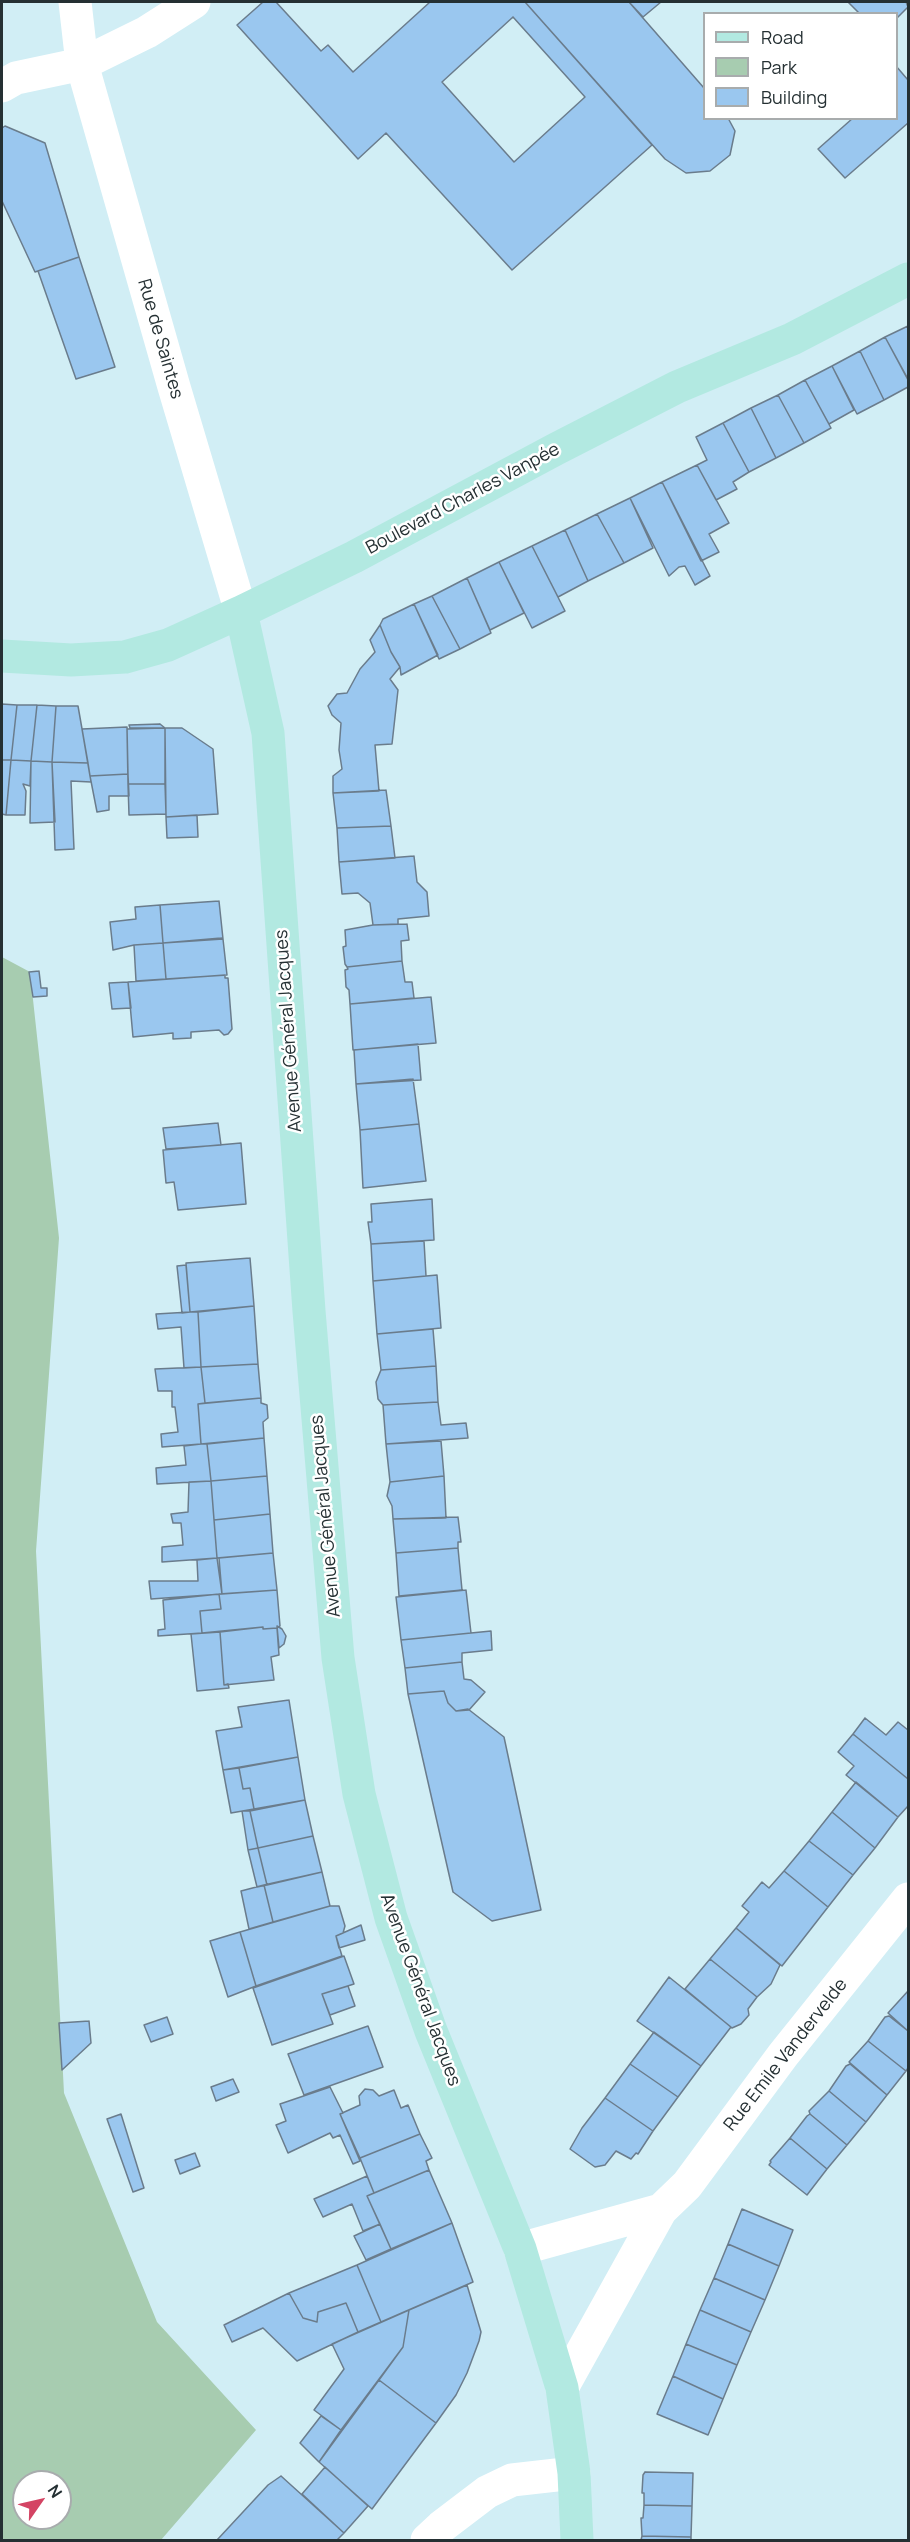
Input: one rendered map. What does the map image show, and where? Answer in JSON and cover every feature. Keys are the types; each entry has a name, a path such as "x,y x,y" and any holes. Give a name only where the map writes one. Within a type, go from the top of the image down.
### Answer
{"main road":[{"name":"Boulevard Charles Vanpée","path":"2,656 71,660 125,657 168,645 354,557 677,387 792,339 909,279"},
{"name":"Avenue Général Jacques","path":"241,612 268,733 308,1299 337,1647 359,1794 391,1918 431,2031 520,2249 562,2388 574,2473 577,2541"}],"street":[{"name":"Rue de Saintes","path":"75,2 82,64 241,612"},
{"path":"2,86 16,78 82,64 147,32 194,2"},
{"name":"Rue Emile Vandervelde","path":"562,2388 661,2210 687,2185 783,2055 909,1899"},
{"name":"Rue Emile Vandervelde","path":"520,2249 661,2210"},
{"path":"427,2541 441,2527 487,2492 512,2480 574,2473"}],"green space":[{"path":"2,957 30,972 59,1238 36,1551 64,2093 157,2322 256,2430 161,2540 2,2540"}],"building":[{"path":"263,2 276,2 321,51 328,45 353,72 430,2 525,2 652,145 512,270 386,133 358,159 237,25","holes":["513,17 585,97 514,162 442,82"]},
{"path":"525,2 629,2 703,87 703,120 729,120 735,131 730,155 710,171 686,173 665,159"},
{"path":"629,2 661,2 643,17"},
{"path":"848,2 906,2 908,7 898,17 898,12 858,12"},
{"path":"898,68 908,80 908,123 845,178 818,149 851,120 898,120"},
{"path":"5,126 45,143 79,257 35,272 2,201 2,128"},
{"path":"79,257 115,367 76,379 38,271"},
{"path":"908,326 908,379 885,337"},
{"path":"885,337 908,380 908,387 884,400 860,351"},
{"path":"860,351 884,400 857,414 832,366"},
{"path":"832,366 854,410 829,424 805,380"},
{"path":"805,380 831,428 804,443 778,395"},
{"path":"778,395 804,443 776,458 751,408"},
{"path":"751,408 776,458 749,472 723,423"},
{"path":"723,423 749,472 733,482 737,489 716,500 697,465 707,460 696,437"},
{"path":"697,465 729,523 709,534 719,552 701,561 662,482"},
{"path":"662,482 710,576 695,585 685,566 679,567 669,576 630,498"},
{"path":"630,498 653,548 624,563 597,514"},
{"path":"597,514 624,563 588,581 565,530"},
{"path":"565,530 588,581 558,597 532,546"},
{"path":"532,546 565,611 532,628 499,562"},
{"path":"499,562 524,613 490,630 467,578"},
{"path":"467,578 491,633 460,649 432,596"},
{"path":"432,596 460,649 439,659 414,604"},
{"path":"414,604 438,655 401,675 400,667 380,625 383,619"},
{"path":"380,625 400,667 390,679 398,690 392,744 375,745 379,791 333,793 333,776 342,769 339,750 341,723 332,715 328,706 337,694 347,693 360,669 375,652 370,640"},
{"path":"2,704 17,705 11,760 2,760"},
{"path":"17,705 37,705 31,761 11,760"},
{"path":"37,705 56,706 52,762 31,761"},
{"path":"56,706 78,706 88,763 52,762"},
{"path":"160,724 165,728 130,728 129,725"},
{"path":"127,727 128,774 90,776 82,729"},
{"path":"165,728 165,784 128,784 127,729"},
{"path":"165,728 182,728 213,749 218,814 166,817"},
{"path":"2,760 11,760 6,815 2,814"},
{"path":"11,760 31,761 30,786 23,784 26,791 25,815 6,815"},
{"path":"31,761 52,762 55,822 30,823"},
{"path":"52,762 88,763 91,782 71,781 74,849 55,850"},
{"path":"128,774 129,796 109,796 109,810 97,812 90,776"},
{"path":"128,784 165,784 166,814 129,815"},
{"path":"386,790 391,826 337,828 333,793"},
{"path":"197,815 198,837 167,838 166,817"},
{"path":"391,826 395,858 339,862 337,828"},
{"path":"414,856 417,882 427,892 429,916 398,919 398,924 373,925 370,903 358,893 342,894 339,862"},
{"path":"219,901 223,939 163,943 160,905"},
{"path":"160,905 163,943 134,945 113,950 110,922 136,919 135,907"},
{"path":"407,924 409,940 401,941 402,961 347,967 343,947 346,946 345,930 373,925"},
{"path":"223,939 227,975 166,979 163,943"},
{"path":"163,943 166,979 136,981 134,945"},
{"path":"402,961 405,982 412,982 414,998 350,1004 349,990 346,987 345,970 348,969 347,967"},
{"path":"39,971 41,988 47,988 47,996 33,997 29,972"},
{"path":"225,975 225,978 228,978 232,1029 228,1034 224,1035 219,1030 191,1032 191,1038 173,1039 173,1033 133,1037 128,982"},
{"path":"128,982 131,1008 112,1009 109,983"},
{"path":"431,997 436,1043 353,1050 350,1004"},
{"path":"418,1044 421,1080 356,1084 354,1050"},
{"path":"413,1079 419,1124 360,1130 356,1084"},
{"path":"218,1123 221,1145 166,1149 163,1128"},
{"path":"419,1124 426,1181 363,1188 360,1130"},
{"path":"241,1143 246,1204 178,1210 174,1182 166,1183 163,1150"},
{"path":"432,1199 434,1240 371,1244 368,1222 372,1222 371,1204"},
{"path":"424,1241 426,1276 373,1281 371,1244"},
{"path":"250,1258 254,1306 190,1312 186,1263"},
{"path":"186,1265 190,1312 182,1313 177,1266"},
{"path":"437,1275 441,1328 377,1334 373,1281"},
{"path":"254,1306 258,1364 201,1367 198,1312"},
{"path":"198,1312 201,1367 184,1368 181,1327 158,1329 156,1314"},
{"path":"433,1329 436,1366 381,1370 377,1334"},
{"path":"258,1364 261,1398 205,1403 201,1367"},
{"path":"436,1366 438,1402 383,1405 378,1399 376,1382 381,1370"},
{"path":"201,1367 205,1403 198,1404 201,1444 162,1447 161,1434 178,1432 175,1407 172,1407 172,1391 158,1391 155,1369"},
{"path":"261,1398 261,1403 267,1405 268,1418 263,1422 264,1438 201,1444 198,1404"},
{"path":"438,1402 441,1425 466,1423 468,1438 386,1444 383,1405"},
{"path":"264,1438 267,1476 211,1481 207,1444"},
{"path":"441,1441 444,1476 390,1482 386,1444"},
{"path":"207,1444 211,1481 157,1484 156,1468 186,1465 184,1446"},
{"path":"267,1476 270,1514 214,1520 211,1481"},
{"path":"444,1476 446,1518 393,1519 392,1506 387,1496 390,1482"},
{"path":"211,1481 217,1558 162,1562 162,1547 183,1545 181,1523 173,1523 171,1514 188,1512 189,1482"},
{"path":"270,1514 273,1553 217,1558 214,1520"},
{"path":"458,1517 461,1542 458,1542 458,1548 396,1553 393,1519"},
{"path":"458,1548 462,1590 399,1596 396,1553"},
{"path":"273,1553 277,1590 222,1594 219,1558"},
{"path":"217,1558 222,1594 151,1599 149,1581 198,1581 197,1560"},
{"path":"277,1590 280,1626 277,1628 263,1629 263,1627 202,1633 200,1611 221,1609 219,1594"},
{"path":"466,1590 471,1633 401,1640 396,1597"},
{"path":"219,1594 221,1609 200,1611 202,1633 158,1636 158,1630 165,1629 163,1600"},
{"path":"277,1626 286,1636 284,1644 279,1648"},
{"path":"263,1627 263,1629 277,1628 279,1655 271,1657 274,1680 224,1685 220,1632"},
{"path":"491,1631 492,1650 462,1653 462,1662 405,1668 401,1640"},
{"path":"220,1632 224,1685 228,1684 229,1688 197,1691 191,1634"},
{"path":"462,1662 464,1679 471,1680 485,1692 469,1710 456,1711 448,1703 444,1691 408,1694 405,1668"},
{"path":"444,1691 448,1703 456,1711 468,1709 504,1737 541,1910 492,1921 453,1892 408,1694"},
{"path":"289,1700 298,1757 223,1770 216,1731 242,1727 238,1707"},
{"path":"865,1718 886,1735 898,1722 908,1730 908,1779 853,1734"},
{"path":"853,1734 908,1779 908,1806 898,1817 846,1775 854,1766 838,1752"},
{"path":"298,1757 305,1800 254,1809 250,1788 243,1789 239,1768"},
{"path":"239,1768 243,1789 250,1788 254,1809 231,1813 223,1770"},
{"path":"856,1782 898,1817 875,1848 832,1812"},
{"path":"305,1800 313,1836 258,1848 250,1811"},
{"path":"242,1811 250,1811 258,1848 248,1850"},
{"path":"832,1812 875,1848 853,1875 809,1841"},
{"path":"313,1836 322,1872 267,1885 258,1848"},
{"path":"809,1841 853,1875 828,1907 784,1871"},
{"path":"258,1848 267,1885 257,1887 248,1850"},
{"path":"784,1871 828,1907 782,1966 736,1928 749,1912 742,1906 762,1882 769,1888"},
{"path":"322,1872 330,1906 273,1922 264,1885"},
{"path":"264,1885 273,1922 249,1929 241,1891"},
{"path":"330,1906 339,1906 345,1926 343,1933 336,1936 342,1956 256,1986 240,1932"},
{"path":"361,1925 365,1940 339,1948 336,1936"},
{"path":"736,1928 780,1965 771,1984 757,1997 710,1959"},
{"path":"240,1932 256,1986 228,1997 210,1941"},
{"path":"344,1956 354,1984 322,1994 333,2024 272,2045 253,1988"},
{"path":"710,1959 757,1997 748,2009 749,2015 741,2024 732,2028 685,1989"},
{"path":"669,1977 731,2027 701,2066 637,2021"},
{"path":"348,1986 355,2006 330,2015 322,1994"},
{"path":"908,1991 908,2031 888,2013"},
{"path":"889,2016 908,2031 908,2068 906,2071 868,2041 885,2017"},
{"path":"167,2017 173,2034 151,2042 144,2025"},
{"path":"89,2021 91,2043 62,2070 59,2023"},
{"path":"368,2026 383,2067 304,2095 288,2054"},
{"path":"654,2032 701,2066 678,2097 630,2064"},
{"path":"868,2041 906,2071 887,2095 849,2062"},
{"path":"630,2064 678,2097 653,2131 605,2098"},
{"path":"850,2064 887,2095 866,2122 829,2091 846,2066"},
{"path":"233,2079 239,2092 216,2101 211,2087"},
{"path":"330,2087 343,2113 340,2114 360,2161 353,2164 340,2135 333,2138 330,2133 288,2153 276,2125 286,2121 280,2104"},
{"path":"365,2089 373,2090 379,2096 394,2090 401,2108 408,2105 420,2134 360,2158 340,2114 360,2105 359,2096"},
{"path":"829,2091 866,2122 847,2145 809,2111"},
{"path":"605,2098 653,2131 638,2154 636,2153 631,2159 616,2151 605,2165 595,2167 570,2149 582,2128"},
{"path":"121,2114 144,2188 133,2192 107,2119"},
{"path":"810,2114 847,2145 827,2169 790,2138"},
{"path":"420,2134 432,2158 426,2161 429,2170 374,2193 360,2158"},
{"path":"790,2138 827,2169 807,2195 769,2165"},
{"path":"195,2153 200,2166 180,2174 175,2160"},
{"path":"429,2170 452,2223 391,2249 367,2196"},
{"path":"367,2176 374,2193 367,2196 380,2224 363,2231 352,2204 323,2217 314,2199"},
{"path":"742,2209 793,2230 779,2266 728,2244"},
{"path":"452,2223 473,2282 381,2322 357,2265"},
{"path":"380,2224 391,2249 366,2260 354,2236"},
{"path":"728,2244 779,2266 765,2300 714,2278"},
{"path":"357,2265 381,2322 358,2332 346,2303 318,2312 317,2322 303,2318 289,2293"},
{"path":"714,2278 765,2300 751,2332 700,2310"},
{"path":"467,2285 481,2332 479,2341 456,2395 436,2423 379,2380 403,2347 409,2310"},
{"path":"289,2293 303,2318 317,2322 318,2312 346,2303 358,2332 297,2361 263,2328 232,2342 224,2325"},
{"path":"409,2310 403,2347 341,2430 314,2410 344,2369 332,2344"},
{"path":"700,2310 751,2332 737,2365 686,2344"},
{"path":"686,2344 737,2365 723,2399 673,2376"},
{"path":"673,2376 723,2399 708,2435 657,2414"},
{"path":"379,2380 436,2423 372,2509 319,2462"},
{"path":"321,2416 341,2430 319,2462 300,2443"},
{"path":"325,2467 368,2506 344,2533 302,2494"},
{"path":"645,2472 693,2473 692,2506 644,2505 644,2493 642,2493"},
{"path":"281,2476 344,2533 337,2540 217,2540 268,2485"},
{"path":"644,2505 692,2506 691,2537 642,2536 641,2518 643,2518"},
{"path":"642,2536 691,2537 691,2540 641,2540"}]}
